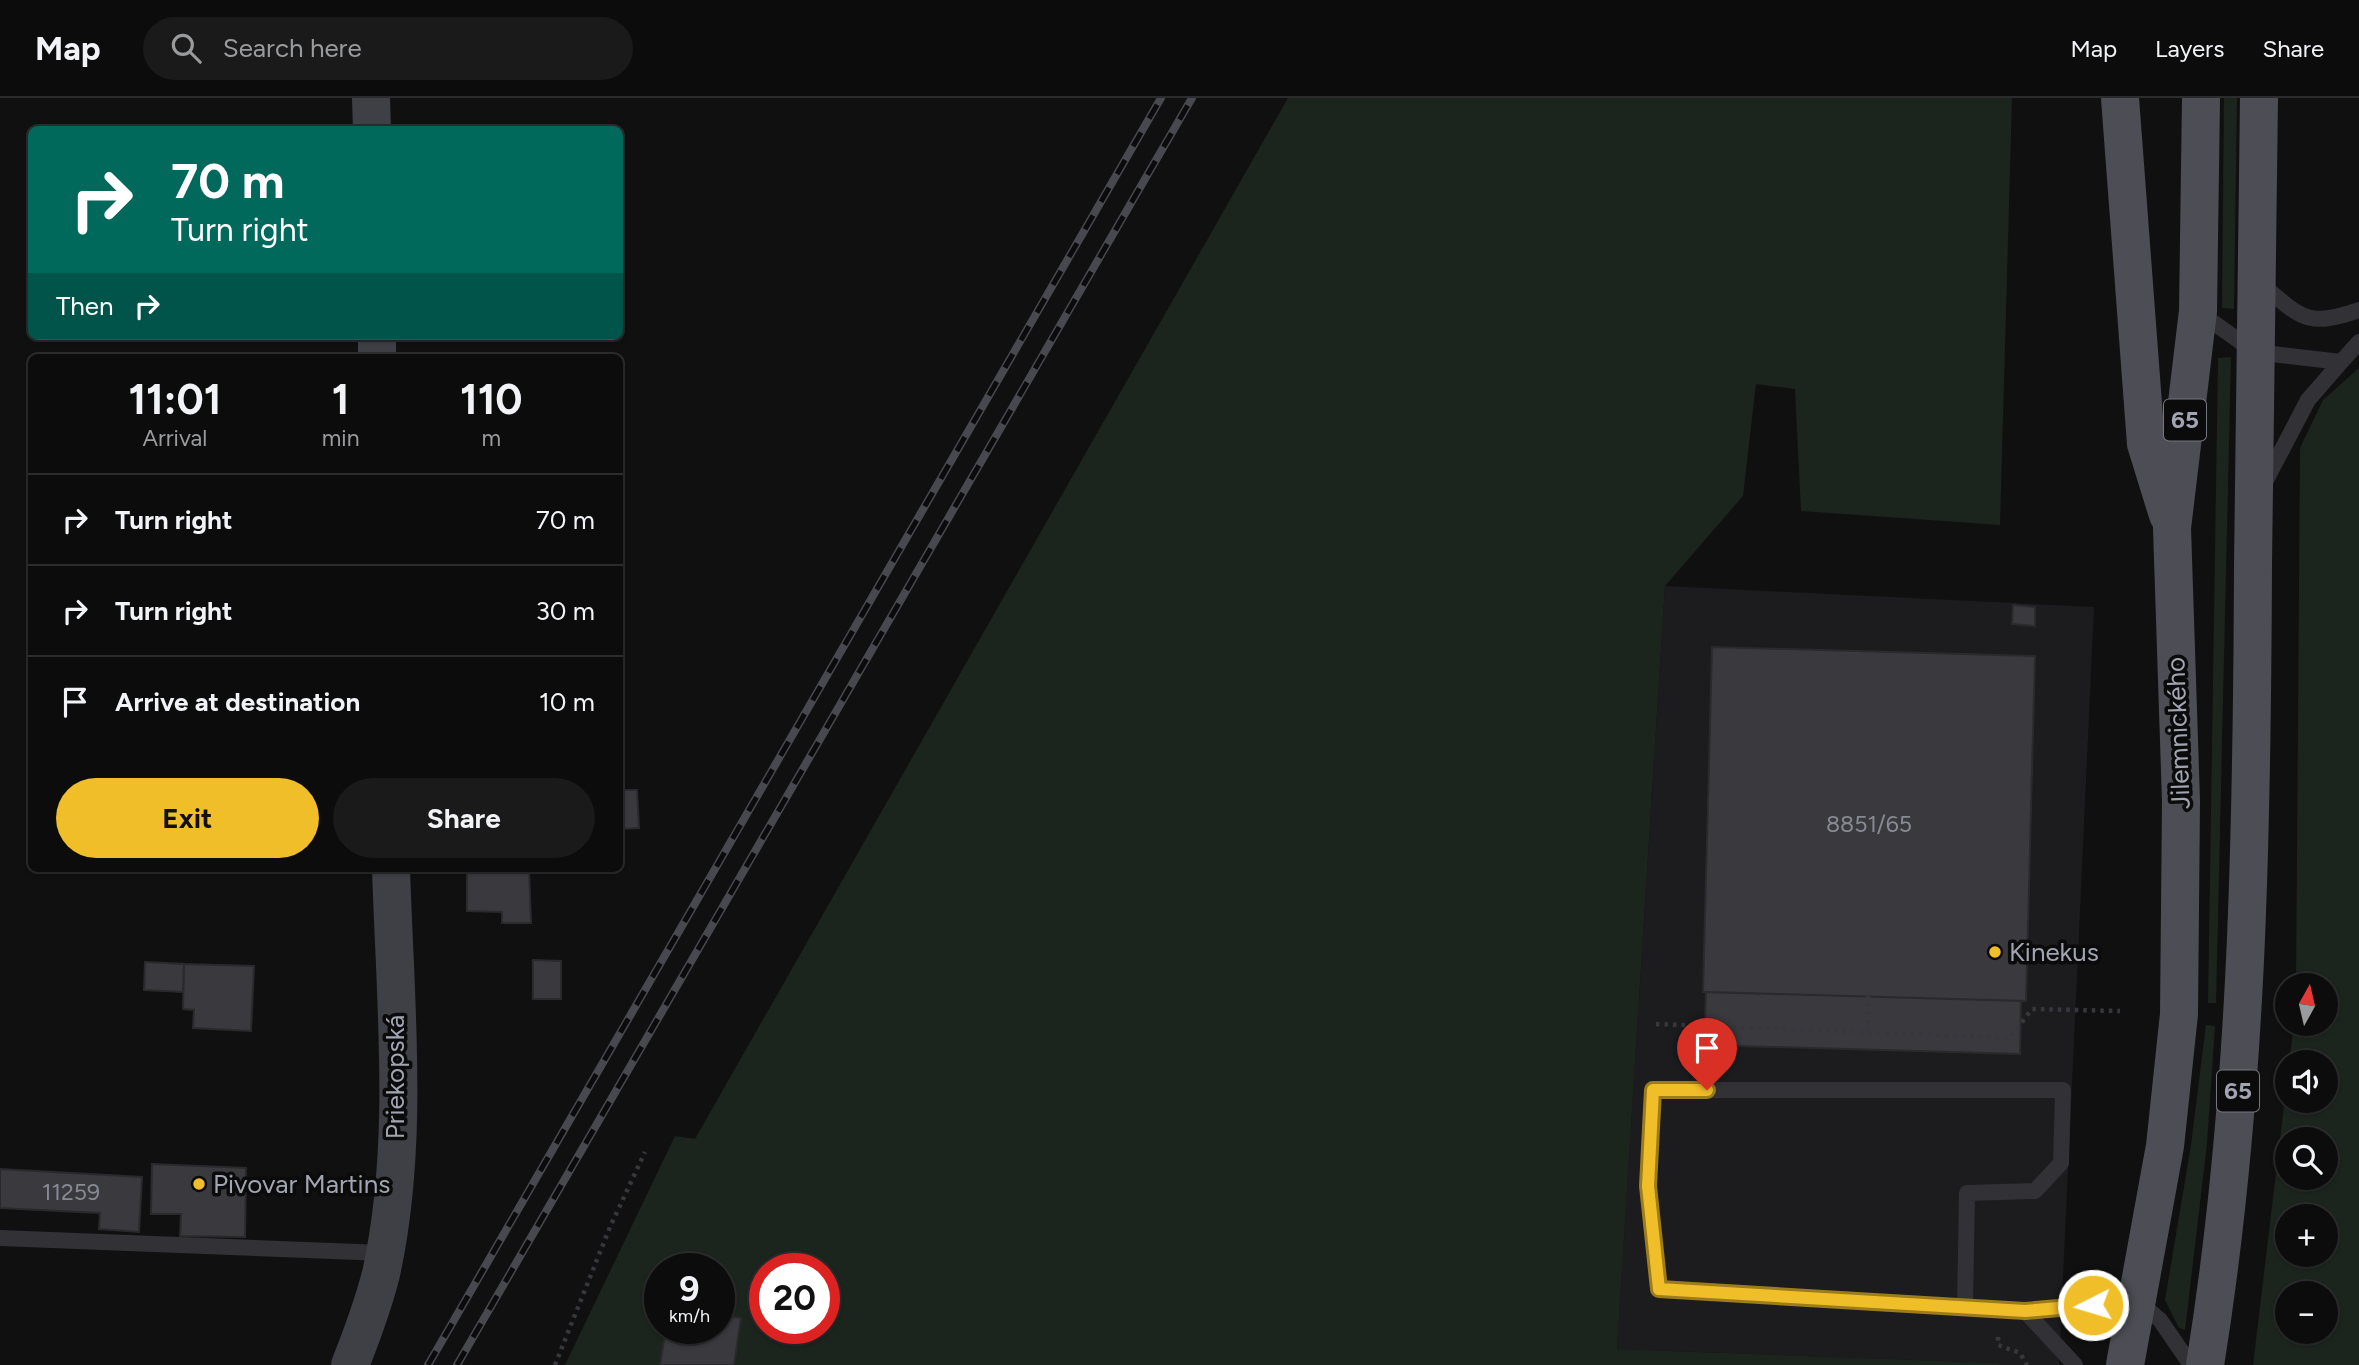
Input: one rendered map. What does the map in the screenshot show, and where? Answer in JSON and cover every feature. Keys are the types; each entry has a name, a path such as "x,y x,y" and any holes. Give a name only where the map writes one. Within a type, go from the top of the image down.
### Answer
{"main road":[{"path":"2120,98 2146,444 2172,528"},
{"name":"Jilemnického","path":"2125,1365 2165,1146 2179,1014 2181,802 2172,528 2198,311 2201,98"},
{"name":"65","path":"2205,1365 2229,1192 2244,1017 2252,816 2259,98"}],"street":[{"path":"371,98 372,126"},
{"name":"Priekopská","path":"351,1365 368,1321 384,1253 396,1145 397,1055 391,872"}],"lane":[{"path":"2258,281 2301,317 2332,320 2359,310"},
{"path":"2198,311 2255,352 2341,362"},
{"path":"2254,503 2308,400 2359,342"},
{"path":"1965,1306 1967,1193 2035,1191 2061,1163 2063,1090 1653,1090 1648,1186 1659,1289 2025,1311 2138,1301 2160,1320 2191,1365"},
{"path":"0,1238 384,1253"},
{"path":"2025,1311 2075,1365"}],"path":[{"path":"1868,996 1868,1032"},
{"path":"1656,1024 2010,1038 2032,1009 2120,1011"},
{"path":"555,1365 610,1227 645,1152"}],"shaded area":[{"path":"1288,98 2012,98 2000,525 1801,511 1795,389 1756,384 1743,496 1665,586 1617,1349 2000,1365 565,1365 675,1136 695,1139"},
{"path":"2224,98 2237,98 2234,309 2222,308"},
{"path":"2231,357 2216,1003 2208,1003 2218,358"},
{"path":"2359,368 2359,1365 2253,1365 2275,1181 2275,1190 2338,1190 2338,1127 2281,1127 2283,1113 2338,1113 2338,1050 2291,1050 2292,1036 2338,1036 2338,973 2296,973 2300,448 2323,400"},
{"path":"1665,586 2094,607 2059,1365 2000,1365 1617,1349"},
{"path":"2206,1025 2215,1026 2207,1144 2185,1330 2179,1328 2165,1300 2191,1145"}],"building":[{"path":"2013,605 2035,607 2035,626 2012,624"},
{"path":"1712,647 2035,656 2026,1001 1703,992"},
{"path":"623,790 637,790 639,828 623,829"},
{"path":"467,872 529,872 531,923 502,923 502,912 467,911"},
{"path":"533,960 561,961 561,999 533,999"},
{"path":"145,962 184,964 183,992 144,990"},
{"path":"184,964 254,966 251,1031 193,1028 194,1010 183,1009"},
{"path":"1706,992 2021,1001 2020,1054 1704,1045"},
{"path":"152,1164 246,1168 245,1237 180,1236 181,1214 151,1214"},
{"path":"0,1169 142,1177 139,1232 99,1229 100,1213 0,1208"},
{"path":"735,1317 741,1318 734,1365 660,1365 663,1344 735,1344"}],"railway":[{"path":"428,1365 1161,98"},
{"path":"457,1365 1192,98"}],"place":[{"name":"Kinekus","path":"1995,952"},
{"name":"Pivovar Martins","path":"199,1184"}],"route":[{"path":"1707,1090 1653,1090 1648,1186 1659,1289 2025,1311 2093,1305"}]}
